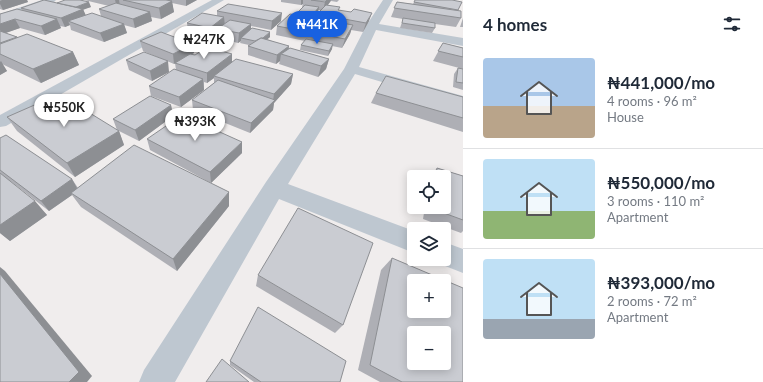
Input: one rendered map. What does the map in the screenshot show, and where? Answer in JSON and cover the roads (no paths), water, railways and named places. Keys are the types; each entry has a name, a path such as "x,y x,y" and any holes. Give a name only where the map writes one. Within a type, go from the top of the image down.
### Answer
{"street":[{"path":"0,17 51,0"},
{"path":"0,122 220,0"},
{"path":"156,382 274,188 351,69 372,26 388,0"},
{"path":"372,26 463,42"},
{"path":"351,69 463,101"},
{"path":"274,188 407,239"},
{"path":"451,257 463,261"}]}
